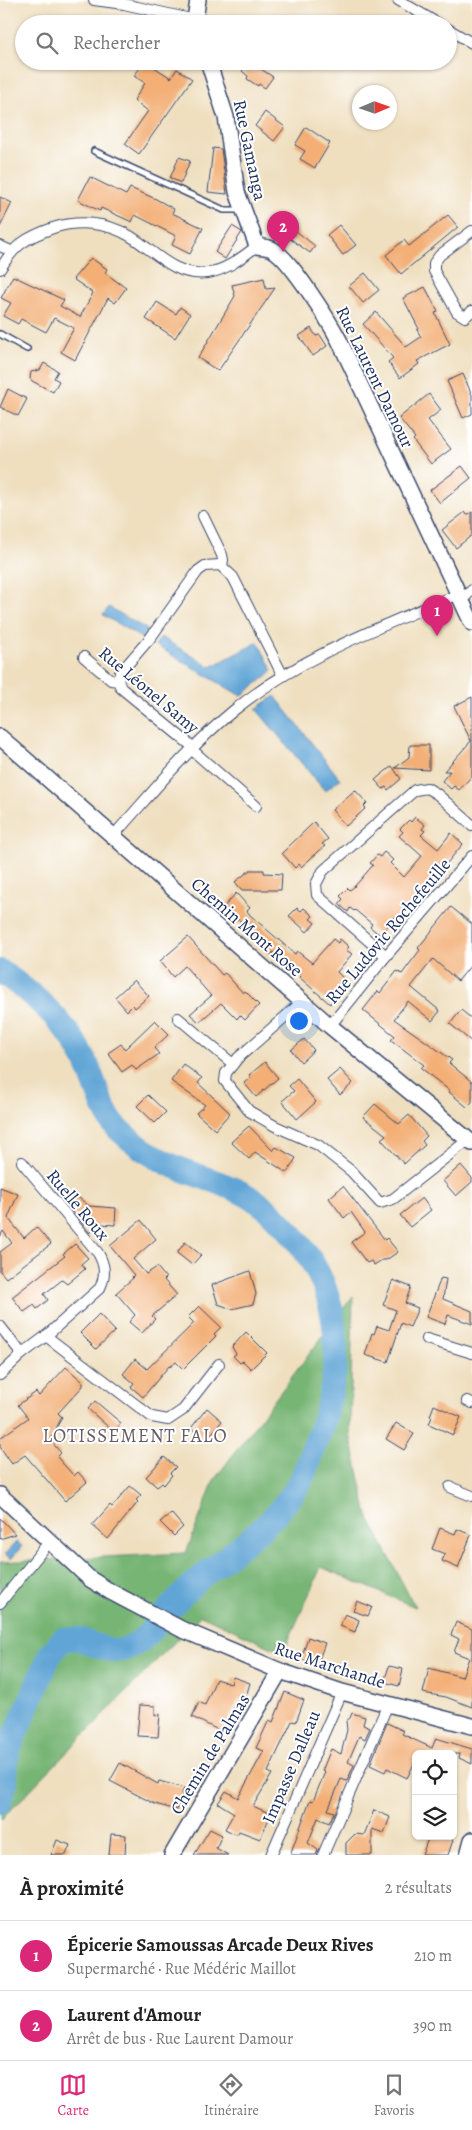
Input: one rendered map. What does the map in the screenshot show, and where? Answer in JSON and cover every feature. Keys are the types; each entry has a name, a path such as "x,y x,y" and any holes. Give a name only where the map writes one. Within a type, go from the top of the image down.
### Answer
{"street":[{"path":"94,0 124,4 167,15"},
{"path":"196,15 198,0"},
{"path":"398,0 424,15"},
{"path":"457,34 472,43"},
{"name":"Rue Gamanga","path":"211,70 226,117 237,192 257,246"},
{"path":"0,269 11,251 33,235 62,225 90,222 112,227 130,236 161,260 182,271 206,273 229,267 257,246"},
{"path":"472,231 440,255 434,263 434,271 457,312 465,317 472,311"},
{"path":"0,246 11,251"},
{"name":"Rue Laurent Damour","path":"257,246 272,249 283,258 324,312 344,349 464,595 472,621"},
{"path":"203,516 222,555 222,566"},
{"path":"118,681 120,673 151,637 198,570 212,565 222,566 233,577 283,676"},
{"path":"114,835 192,748 233,711 283,676 342,643 464,595"},
{"name":"Rue Léonel Samy","path":"84,657 111,680 118,681 121,688 192,748 256,806"},
{"name":"Chemin Mont Rose","path":"0,737 330,1026 470,1142"},
{"path":"386,956 317,895 316,884 323,871 415,790 427,788 472,825"},
{"name":"Rue Ludovic Rochefeuille","path":"330,1026 386,956 471,859"},
{"path":"303,1001 233,1064 226,1073 225,1081 249,1111 274,1126 318,1145 351,1171 380,1203 393,1200 470,1142"},
{"path":"178,1018 233,1064"},
{"name":"Ruelle Roux","path":"0,1375 100,1288 104,1280 104,1270 98,1253 22,1162"},
{"path":"0,1326 22,1354"},
{"path":"46,1336 152,1417 168,1420 183,1410 219,1364"},
{"path":"427,1339 472,1353"},
{"path":"450,1487 472,1496"},
{"name":"Rue Marchande","path":"0,1495 90,1579 181,1629 280,1671 342,1692 472,1726"},
{"path":"0,1603 49,1542"},
{"name":"Chemin de Palmas","path":"172,1855 280,1671"},
{"name":"Impasse Dalleau","path":"271,1855 342,1692"},
{"path":"323,1855 388,1704"},
{"path":"468,1855 472,1840"}],"lane":[{"path":"94,151 224,210 243,210"},
{"path":"0,334 27,349"}],"green space":[{"path":"353,1296 350,1434 368,1516 415,1607 321,1567 283,1653 201,1615 0,1821 0,1562 186,1553 214,1480"}],"water":[{"path":"109,607 149,631 143,639 103,615"},
{"path":"161,637 211,667 258,642 272,669 271,673 241,696 155,645"},
{"path":"275,696 340,779 325,791 256,709"},
{"path":"16,1542 22,1546 11,1559 5,1554"}],"building":[{"path":"138,70 159,70 171,78 176,70 178,70 192,79 139,154 125,144 148,111 134,100 145,83 134,76"},
{"path":"262,70 273,77 265,88 247,79 248,76 242,71"},
{"path":"265,112 285,127 274,141 255,126"},
{"path":"306,127 330,143 315,168 300,159 305,151 295,145"},
{"path":"213,148 221,149 227,194 208,192"},
{"path":"179,157 190,161 181,183 170,178"},
{"path":"90,177 126,195 130,188 156,199 174,209 172,213 203,228 190,254 172,245 176,236 135,215 132,222 101,208 100,211 78,200"},
{"path":"0,197 12,203 0,227"},
{"path":"276,215 315,246 310,253 270,224"},
{"path":"448,215 458,227 401,274 386,255 404,240 409,246"},
{"path":"339,225 356,245 343,255 327,235"},
{"path":"232,226 242,232 225,259 215,252"},
{"path":"91,258 107,269 105,273 126,288 115,303 108,298 75,360 61,352 74,328 54,318 46,332 21,319 18,324 3,316 11,303 1,298 13,276 64,300 60,306 80,317 93,293 73,279"},
{"path":"365,273 379,290 363,303 349,286"},
{"path":"264,278 266,289 275,288 218,371 198,358 235,296 232,285"},
{"path":"425,287 438,312 435,313 450,344 417,361 419,364 400,378 388,362 393,358 363,324 376,312 406,347 421,337 417,330 419,329 403,298"},
{"path":"157,302 176,314 180,307 190,314 175,338 146,319"},
{"path":"311,328 316,336 320,335 327,346 313,356 299,336"},
{"path":"44,363 58,371 54,378 59,381 53,392 32,381 30,378 31,372 40,370"},
{"path":"463,374 472,395 472,414 463,418 447,381"},
{"path":"8,389 27,399 18,416 0,407"},
{"path":"429,394 441,410 428,420 451,449 431,464 413,440 415,438 399,418"},
{"path":"462,466 471,478 440,503 430,490"},
{"path":"465,512 467,515 472,512 472,535 456,548 442,530"},
{"path":"472,697 472,776 459,790 454,786 451,789 442,781 450,771 444,771 471,741 454,706"},
{"path":"410,745 429,745 429,770 395,768 409,757"},
{"path":"392,766 401,779 388,790 386,787 383,789 375,780"},
{"path":"355,790 367,803 364,806 366,808 346,826 332,810"},
{"path":"415,817 425,825 422,829 425,831 421,835 438,849 451,833 463,844 399,920 395,917 380,935 370,927 372,924 355,910 350,908 348,912 339,904 343,899 340,896 348,888 350,890 355,886 373,865 370,863 377,855 380,857 384,852 393,860 390,863 404,877 422,856 399,836 403,832 400,829"},
{"path":"314,822 328,839 322,844 325,846 301,867 299,864 295,868 282,853"},
{"path":"250,870 264,870 264,873 282,874 281,890 242,890 235,882"},
{"path":"236,893 250,908 247,911 250,915 295,954 297,951 312,963 333,939 338,943 340,939 349,947 346,950 352,954 337,972 345,980 337,989 339,991 330,1004 299,977 301,975 273,952 271,955 257,943 260,940 238,919 235,922 226,914 228,910 224,907"},
{"path":"451,907 472,924 472,964 458,981 433,959 411,987 440,1011 432,1021 408,1001 394,1019 452,1060 449,1063 472,1082 472,1102 467,1107 421,1068 424,1065 391,1040 395,1036 363,1010 378,991 380,993 397,971 402,974 420,950 418,948"},
{"path":"297,908 301,911 304,908 313,916 310,919 315,923 307,932 289,916"},
{"path":"188,937 222,975 225,973 243,993 245,991 259,1005 245,1020 240,1015 237,1019 221,1003 199,1022 190,1014 211,996 185,966 173,977 160,961"},
{"path":"134,980 149,996 135,1008 133,1005 127,1011 115,997"},
{"path":"461,1010 472,1019 472,1042 450,1024"},
{"path":"155,1020 169,1034 154,1048 159,1054 136,1070 132,1065 122,1072 108,1053 121,1044 125,1049"},
{"path":"304,1039 314,1050 301,1062 291,1050"},
{"path":"265,1062 278,1078 256,1097 244,1083 251,1077 249,1075"},
{"path":"183,1064 202,1078 198,1083 230,1113 215,1130 196,1113 205,1105 171,1081"},
{"path":"340,1069 353,1083 340,1095 327,1080"},
{"path":"297,1079 316,1102 297,1119 282,1101 294,1091 289,1086"},
{"path":"148,1095 166,1112 155,1123 137,1106"},
{"path":"375,1104 399,1124 409,1115 427,1136 422,1141 425,1145 404,1164 381,1139 386,1135 363,1117"},
{"path":"249,1126 273,1151 276,1147 296,1158 287,1173 255,1152 249,1159 231,1142"},
{"path":"461,1165 472,1178 472,1182 456,1196 443,1181"},
{"path":"343,1186 385,1240 387,1238 398,1252 374,1265 371,1261 367,1263 351,1242 365,1232 351,1212 344,1218 329,1198"},
{"path":"0,1187 18,1194 8,1218 24,1238 36,1227 51,1244 6,1278 0,1271 0,1252 12,1243 3,1231 0,1237"},
{"path":"78,1197 89,1206 116,1208 115,1225 100,1224 90,1233 67,1205"},
{"path":"422,1198 431,1210 410,1227 400,1215"},
{"path":"141,1220 156,1239 133,1259 146,1274 157,1267 166,1278 164,1280 177,1295 152,1316 155,1319 142,1333 129,1322 135,1315 116,1293 134,1275 110,1246"},
{"path":"185,1242 201,1255 192,1265 177,1253"},
{"path":"75,1244 88,1258 81,1264 85,1269 67,1284 62,1280 44,1294 48,1300 37,1309 34,1305 24,1312 12,1297 65,1256 63,1254"},
{"path":"250,1271 256,1294 253,1304 232,1309 218,1304 212,1285"},
{"path":"441,1278 446,1279 443,1299 472,1311 472,1324 448,1315 445,1324 426,1317"},
{"path":"393,1280 411,1287 405,1303 418,1308 410,1327 401,1323 388,1362 365,1355 372,1333 374,1334 377,1326 389,1330 396,1310 383,1305"},
{"path":"199,1306 221,1327 214,1334 216,1336 183,1369 176,1362 169,1366 143,1397 131,1387 134,1383 123,1374 135,1359 147,1369 194,1323 188,1317"},
{"path":"99,1314 115,1331 96,1349 80,1333"},
{"path":"246,1332 267,1353 251,1369 243,1361 240,1363 233,1356 236,1354 232,1347"},
{"path":"66,1367 83,1382 83,1386 58,1413 62,1417 50,1440 61,1453 57,1457 74,1476 78,1472 87,1482 65,1501 25,1455 12,1464 0,1447 0,1438 28,1418 18,1405 36,1392 39,1396"},
{"path":"95,1401 121,1423 114,1432 88,1409"},
{"path":"434,1405 461,1417 453,1435 429,1424"},
{"path":"207,1408 222,1421 206,1440 191,1428"},
{"path":"396,1423 414,1434 404,1450 386,1439"},
{"path":"164,1457 176,1467 170,1473 172,1475 164,1485 162,1483 157,1487 146,1477"},
{"path":"130,1486 141,1495 136,1500 138,1502 108,1539 92,1525 110,1505 112,1507"},
{"path":"171,1513 183,1527 174,1536 160,1522"},
{"path":"0,1518 15,1534 0,1539"},
{"path":"440,1528 455,1534 457,1529 471,1535 458,1568 442,1561 445,1554 432,1549"},
{"path":"357,1601 372,1607 368,1616 353,1611"},
{"path":"345,1614 359,1620 355,1632 340,1626"},
{"path":"456,1622 472,1629 472,1707 446,1697 423,1693 429,1668 462,1677 469,1658 454,1652 459,1639 451,1635"},
{"path":"308,1637 325,1643 317,1665 301,1659"},
{"path":"389,1666 403,1669 399,1686 384,1682"},
{"path":"233,1677 250,1683 245,1700 239,1698 222,1732 192,1717 199,1702 205,1705 216,1679 231,1684"},
{"path":"285,1692 304,1700 296,1722 292,1721 268,1772 272,1774 253,1806 271,1814 260,1839 239,1831 237,1835 225,1829 234,1813 218,1803 226,1791 238,1798 264,1751 256,1748 269,1720 273,1722"},
{"path":"140,1705 155,1706 155,1715 160,1714 158,1737 137,1736"},
{"path":"352,1713 365,1717 363,1725 370,1728 365,1739 359,1736 348,1762 354,1765 347,1781 341,1779 328,1810 334,1812 329,1823 318,1818 308,1843 318,1850 316,1855 290,1855 310,1800 313,1801 325,1772 322,1771 331,1749 341,1754 347,1730 346,1721"},
{"path":"387,1723 404,1731 402,1734 432,1748 436,1738 472,1749 472,1764 459,1758 460,1754 457,1754 457,1750 412,1750 412,1768 407,1778 387,1768 385,1772 370,1765"},
{"path":"120,1763 158,1784 159,1781 184,1788 177,1810 155,1804 110,1781"},
{"path":"374,1810 390,1817 384,1833 372,1829 372,1855 346,1855 346,1843 355,1834 364,1835"},
{"path":"210,1829 222,1835 216,1848 228,1855 194,1855"},
{"path":"111,1834 126,1835 125,1855 109,1855"},
{"path":"57,1840 70,1845 66,1855 51,1855"},
{"path":"428,1840 453,1840 448,1855 422,1855"}],"waterway":[{"path":"0,971 24,988 66,1029 82,1054 102,1104 112,1122 129,1139 177,1168 243,1193 271,1212 286,1228 306,1253 321,1278 330,1305 335,1332 332,1389 305,1471 293,1493 272,1519 191,1586 139,1642 128,1648 115,1651 104,1649 83,1640 63,1639 50,1655 10,1747 5,1764 6,1782 0,1802"}],"place":[{"name":"Laurent d'Amour","path":"283,252"},
{"name":"Épicerie Samoussas Arcade Deux Rives","path":"437,636"}],"district":[{"name":"LOTISSEMENT FALO","path":"135,1435"}]}
